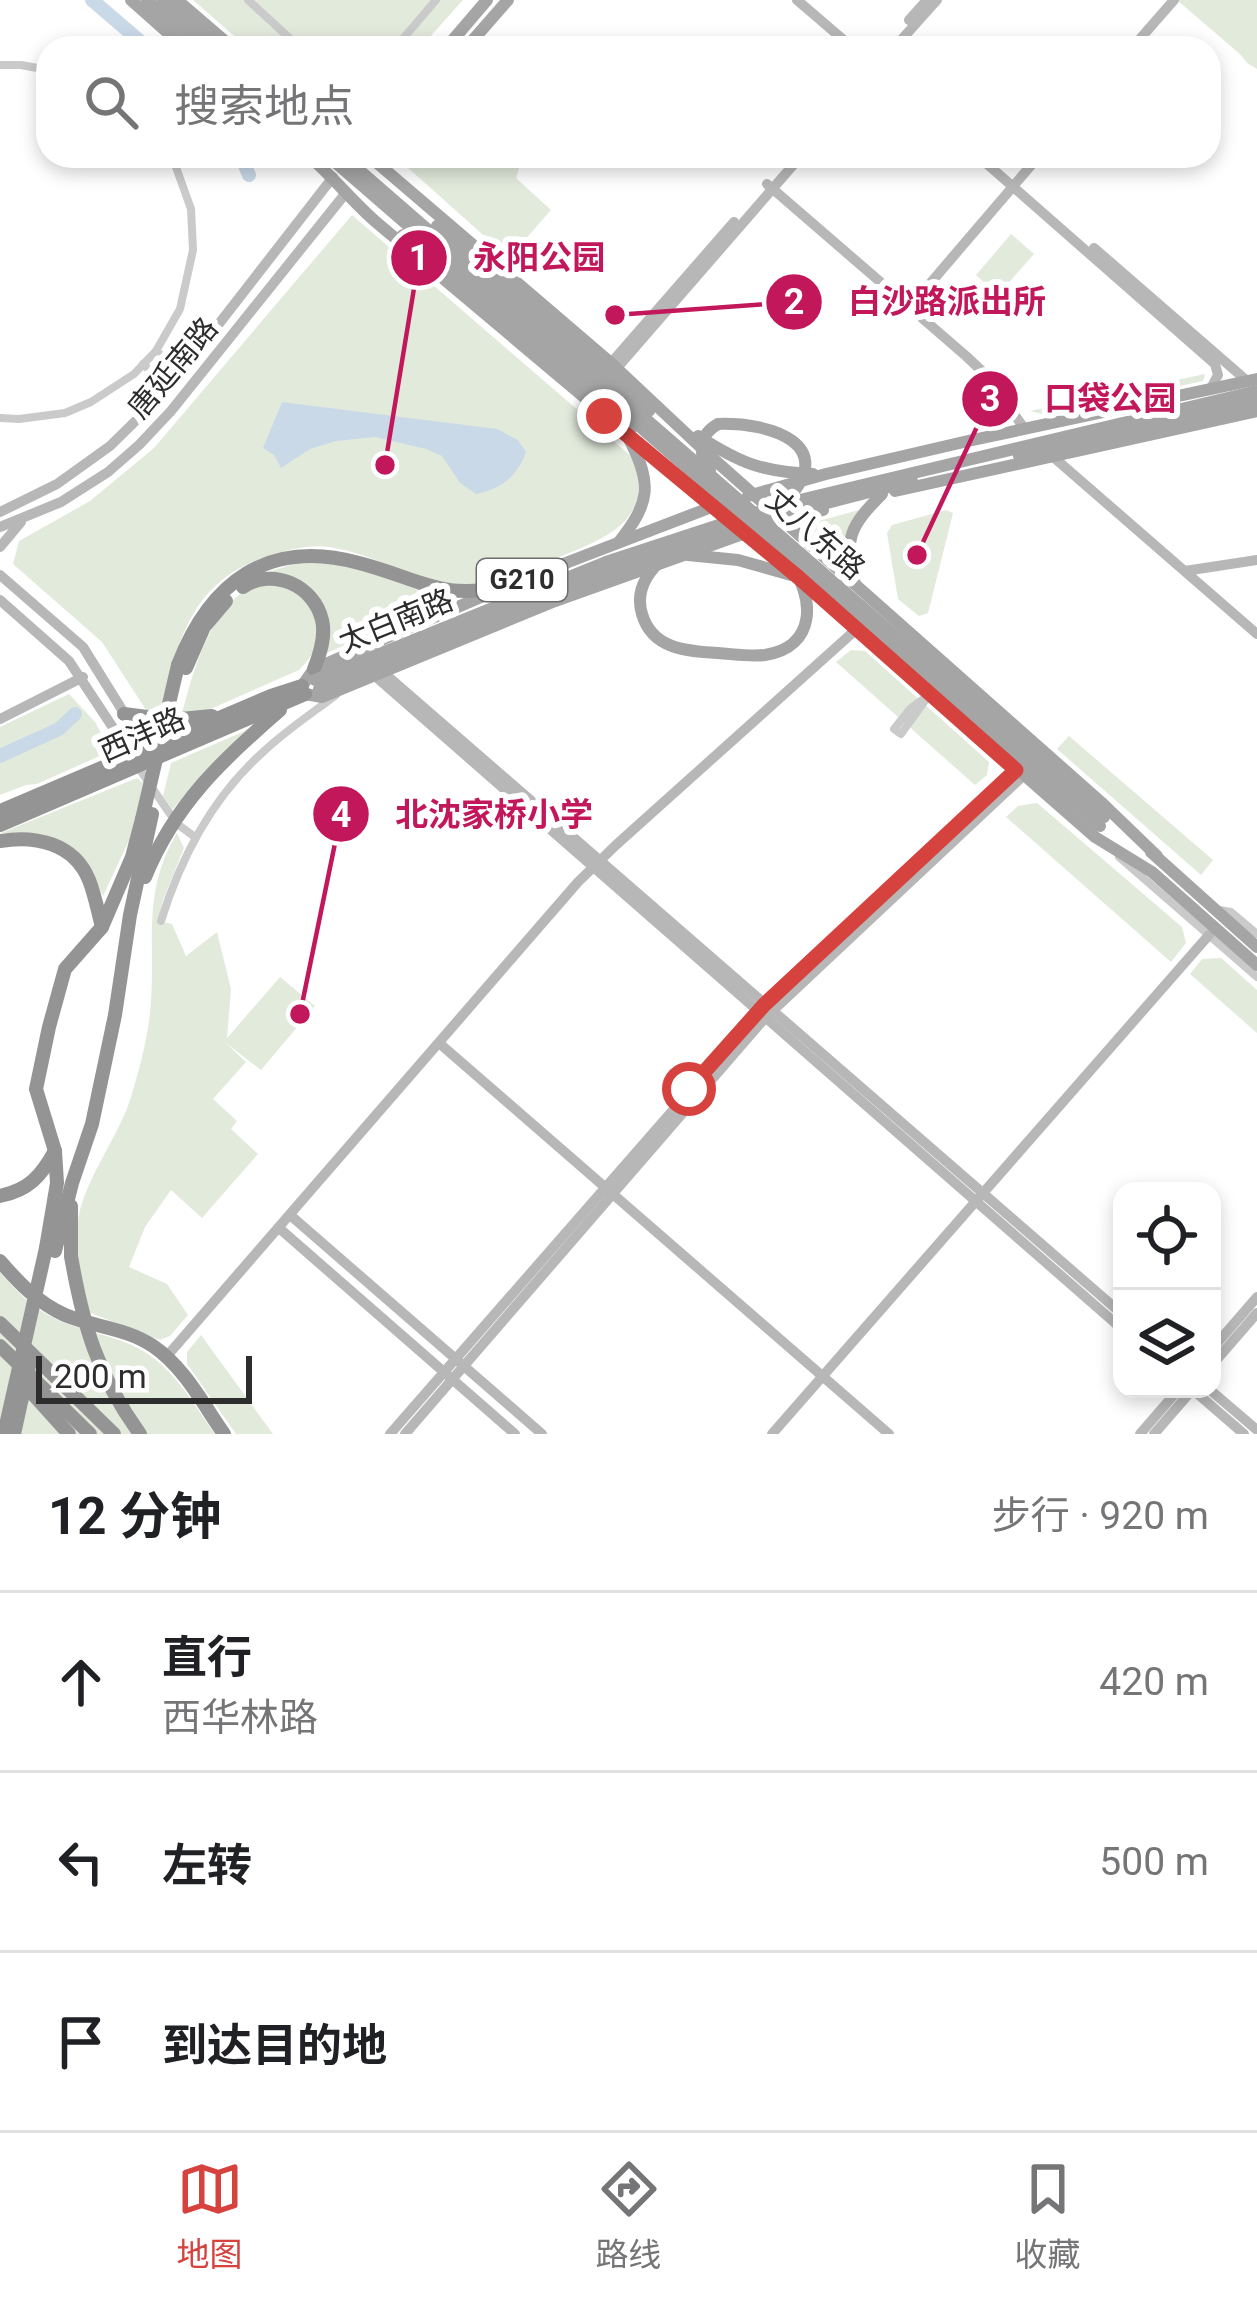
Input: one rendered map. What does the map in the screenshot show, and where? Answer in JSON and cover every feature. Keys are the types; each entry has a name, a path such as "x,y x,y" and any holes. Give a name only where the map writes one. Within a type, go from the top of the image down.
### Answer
{"highway":[{"path":"4,1434 50,1250 92,1124 147,817 189,635 216,597 266,564 291,557 335,557 448,591 482,592 511,584"},
{"path":"130,915 155,853 184,806 231,752 308,686 323,635 322,619 314,602 292,584 266,578 251,581 220,607 182,666"},
{"name":"西沣路","path":"0,825 125,773 147,750 308,686"},
{"name":"西沣路","path":"0,811 308,686"},
{"path":"124,714 170,719 229,714"},
{"path":"14,1434 50,1250 57,1183 56,1151 36,1090 49,1027 64,969 102,927 147,817"},
{"path":"0,841 26,837 45,841 78,862 89,879 102,927"},
{"path":"0,1196 36,1181 56,1151"},
{"path":"72,1183 71,1256 80,1309 104,1376 140,1434"},
{"path":"0,1262 46,1305 125,1332 166,1356 224,1434"},
{"path":"0,1323 114,1434"},
{"path":"0,1346 90,1434"},
{"path":"0,1356 69,1434"}],"main road":[{"path":"131,0 172,36"},
{"path":"147,0 189,36"},
{"path":"163,0 205,36"},
{"path":"177,0 219,36"},
{"path":"456,36 487,0"},
{"path":"476,36 508,0"},
{"path":"323,168 376,222 403,235 612,414 697,469"},
{"path":"334,177 340,168"},
{"name":"丈八东路","path":"342,168 697,469 719,482 1100,827"},
{"name":"丈八东路","path":"360,168 697,469 772,543 1257,965"},
{"path":"345,194 363,168"},
{"path":"386,168 614,366 1157,856"},
{"path":"412,191 437,226 629,391 697,469"},
{"name":"丈八东路","path":"376,222 798,577 1020,773 1100,827 1157,856 1220,910 1220,930"},
{"path":"753,494 1251,379"},
{"name":"太白南路","path":"308,686 606,562 783,504 1257,391"},
{"name":"太白南路","path":"308,686 744,525 1257,400"},
{"path":"308,686 322,698 678,552 745,532 882,494 1257,411"},
{"path":"674,422 729,456 763,470 826,474"},
{"path":"719,482 702,454 704,435 710,429 732,423 781,431 800,448 805,462 796,491 783,504"},
{"path":"618,543 642,509 645,495 646,479 626,435"},
{"name":"G210","path":"308,686 511,584 753,494"},
{"path":"856,585 848,557 850,536 882,494"},
{"path":"772,543 795,571 807,595 806,623 792,644 756,656 682,650 654,636 639,603 641,588 658,563 678,552 738,560 798,577"},
{"name":"丈八东路","path":"1220,930 1257,946"}],"street":[{"path":"248,0 286,36"},
{"path":"404,36 436,0"},
{"path":"797,0 839,36"},
{"path":"808,0 849,36"},
{"path":"896,36 927,0"},
{"path":"906,36 937,0"},
{"path":"1142,36 1174,0"},
{"path":"0,65 36,68"},
{"path":"0,418 65,413 104,394 156,351 180,309 193,250 191,208 176,168"},
{"path":"770,186 783,168"},
{"path":"614,366 789,168"},
{"path":"994,168 1251,379"},
{"path":"1000,168 1216,364 1218,375 1211,388"},
{"path":"910,307 1029,168"},
{"name":"唐延南路","path":"3,509 57,484 110,446 169,388 334,177"},
{"path":"770,186 984,373 1024,428"},
{"name":"唐延南路","path":"0,527 62,502 139,445 345,194"},
{"path":"156,351 182,372"},
{"path":"143,364 169,388"},
{"path":"1050,455 1257,634"},
{"path":"0,547 24,518"},
{"path":"1185,571 1257,560"},
{"path":"1,573 82,647 147,750"},
{"path":"1,602 69,661 170,814"},
{"path":"166,1356 596,863 879,607"},
{"path":"0,719 96,669"},
{"path":"380,675 1113,1321"},
{"path":"161,920 195,837 219,800 250,763 345,688"},
{"path":"930,694 901,734 894,729 910,709 930,694"},
{"path":"405,1434 459,1362 765,1012 1020,773"},
{"path":"180,826 195,837"},
{"path":"1100,827 1220,930 1257,977"},
{"path":"1220,910 1232,912 1257,934"},
{"path":"772,1434 1220,930"},
{"path":"439,1043 889,1434"},
{"path":"979,1198 1113,1307"},
{"path":"290,1215 542,1434"},
{"path":"279,1228 515,1434"},
{"path":"1221,1339 1257,1297"},
{"path":"1221,1354 1257,1312"},
{"path":"390,1434 448,1375"},
{"path":"1140,1434 1171,1398"},
{"path":"1154,1434 1184,1398"},
{"path":"1202,1398 1244,1434"},
{"path":"1220,1398 1257,1430"}],"shaded area":[{"path":"193,0 463,0 431,36 234,36"},
{"path":"1177,0 1257,0 1257,69"},
{"path":"408,168 519,168 516,178 551,210 509,258"},
{"path":"352,215 632,457 638,483 636,503 622,524 594,542 475,583 427,578 321,546 281,552 240,568 203,599 181,640 159,714 148,713 102,642 13,564 19,541 90,501 154,448"},
{"path":"1011,234 1034,254 998,295 976,275"},
{"path":"1205,374 1203,381 1046,415 1030,411"},
{"path":"859,510 847,530 846,570 801,532 804,525"},
{"path":"946,510 953,513 928,613 919,616 898,599 887,533 892,525"},
{"path":"336,561 454,599 322,655 319,605 261,574 301,562"},
{"path":"274,582 311,607 319,631 310,657 299,670 206,711 182,714 215,623 240,594"},
{"path":"851,650 865,651 989,762 987,775 975,785 836,662"},
{"path":"69,694 95,722 111,751 0,795 0,727"},
{"path":"247,730 172,810 163,796 171,763"},
{"path":"1069,736 1213,860 1201,875 1057,749"},
{"path":"137,778 143,783 133,832 103,896 86,864 65,844 38,835 1,833"},
{"path":"1037,803 1182,927 1186,943 1171,962 1006,817 1018,806"},
{"path":"177,833 184,848 158,921 172,924 186,956 217,932 231,989 227,1038 280,977 315,1006 261,1070 226,1043 246,1062 213,1099 237,1121 231,1129 258,1154 202,1218 171,1190 145,1227 129,1267 167,1284 188,1315 170,1336 160,1340 88,1312 77,1232 86,1192 124,1117 142,1058 152,989 154,900"},
{"path":"1221,958 1257,990 1257,1033 1190,974 1202,959"},
{"path":"0,1272 50,1316 148,1354 177,1381 215,1434 0,1434"},
{"path":"201,1335 273,1434 236,1434 187,1364 187,1352"}],"water":[{"path":"282,402 497,429 518,440 526,452 507,480 476,494 460,483 442,456 375,437 310,449 281,468 263,448"}],"waterway":[{"path":"92,0 134,36"},
{"path":"246,168 249,175"},
{"path":"0,756 59,729 75,714"}],"place":[{"name":"白沙路派出所","path":"615,315"},
{"name":"永阳公园","path":"385,465"},
{"name":"口袋公园","path":"917,555"},
{"name":"北沈家桥小学","path":"300,1014"}],"route":[{"path":"604,416 798,577 1016,770 764,1005 689,1089"}]}
